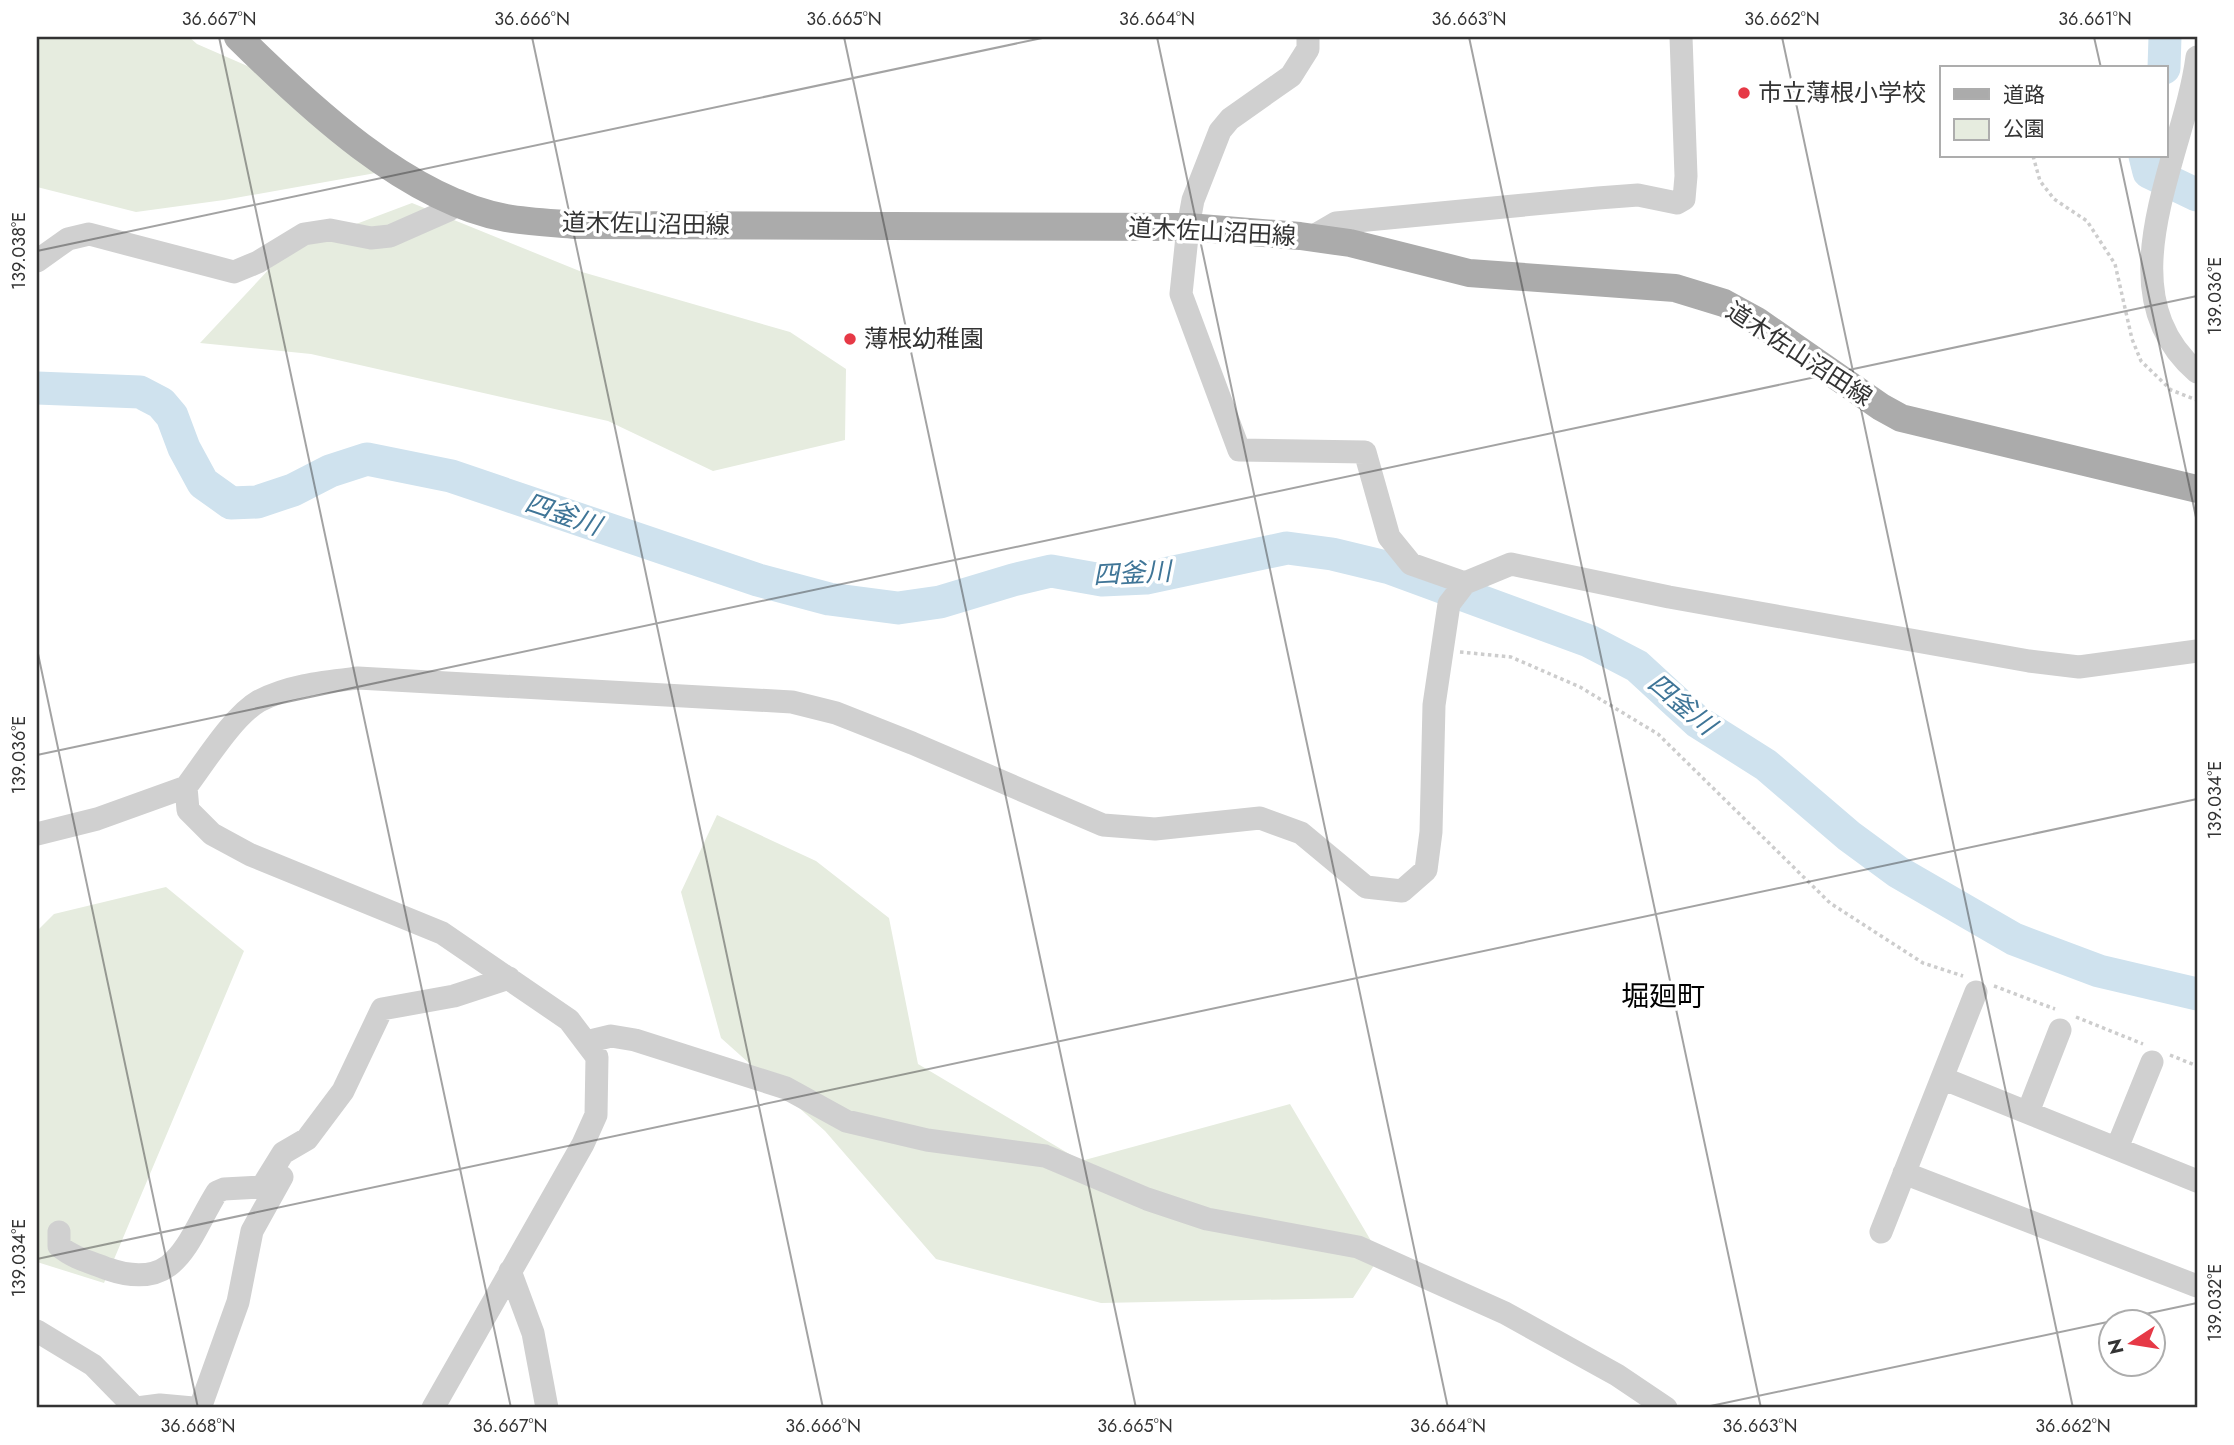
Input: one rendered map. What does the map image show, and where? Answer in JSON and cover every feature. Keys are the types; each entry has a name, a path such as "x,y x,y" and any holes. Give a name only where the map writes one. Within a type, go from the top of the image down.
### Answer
{"main road":[{"name":"道木佐山沼田線","path":"238,37 318,114 402,174 459,201 505,218 576,225 1188,226 1350,243 1469,273 1675,288 1724,303 1757,321 1901,418 2197,489"}],"street":[{"path":"1308,37 1308,49 1291,76 1230,119 1220,131 1194,200 1188,226 1181,294 1239,450 1365,453 1389,537 1411,564 1465,583"},
{"path":"1312,237 1336,223 1390,217 1638,195 1677,203 1685,193 1681,37"},
{"path":"2197,57 2150,254 2154,305 2160,324 2182,360 2197,372"},
{"path":"37,261 68,239 89,234 234,272 258,262 304,234 330,230 371,238 390,236 449,210 459,201"},
{"path":"37,834 97,819 186,787 243,715 259,702 304,684 358,678 792,702 836,713 912,743 1103,825 1155,829 1260,817 1301,832 1366,887 1402,891 1426,870 1431,832 1434,705 1440,650 1449,604 1465,583 1511,564 1669,597 2079,667 2197,651"},
{"path":"186,787 188,810 212,834 251,855 442,933 569,1020 597,1057 596,1115 583,1144 433,1408"},
{"path":"200,1408 238,1302 256,1223 302,1144 343,1091 382,1009 454,996 509,978"},
{"path":"1881,1231 1980,986"},
{"path":"2028,1112 2065,1019"},
{"path":"586,1042 611,1035 635,1040 786,1088 856,1124 927,1140 1045,1156 1147,1199 1207,1219 1358,1247 1505,1313 1617,1375 1666,1408"},
{"path":"2117,1148 2153,1053"},
{"path":"1942,1078 2197,1181"},
{"path":"59,1232 59,1246 70,1255 122,1273 145,1276 159,1273 174,1264 182,1254 217,1192 224,1189 262,1187 283,1153 302,1144"},
{"path":"1904,1173 2197,1286"},
{"path":"510,1270 533,1332 547,1408"},
{"path":"37,1331 93,1365 136,1408 160,1405 193,1408"}],"path":[{"path":"2033,158 2040,181 2054,199 2087,221 2115,264 2132,339 2141,361 2171,390 2197,400"},
{"path":"1440,650 1511,657 1580,687 1658,734 1830,903 1923,962 2153,1053 2197,1066"}],"green space":[{"path":"37,37 189,37 197,44 277,79 398,169 224,200 136,212 37,187"},
{"path":"412,203 582,272 790,332 846,369 845,440 713,471 608,421 311,354 200,343 287,250"},
{"path":"717,815 816,861 889,918 918,1064 1081,1161 1290,1104 1380,1256 1353,1298 1101,1303 936,1259 825,1131 721,1038 681,892"},
{"path":"166,887 244,951 104,1283 37,1262 37,931 54,914"}],"waterway":[{"path":"2164,66 2165,37"},
{"path":"2146,158 2149,172 2197,195"},
{"name":"四釜川","path":"37,388 140,392 161,403 172,416 184,448 203,483 231,503 257,502 293,490 330,471 367,459 451,476 758,580 829,599 898,608 940,602 1051,571 1102,580 1146,578 1287,548 1332,554 1390,568 1589,641 1637,666 1698,722 1766,765 1849,836 1898,872 2014,939 2099,971 2197,994"}],"place":[{"name":"市立薄根小学校","path":"1744,93"},
{"name":"薄根幼稚園","path":"850,339"}],"district":[{"name":"堀廻町","path":"1663,996"}]}
